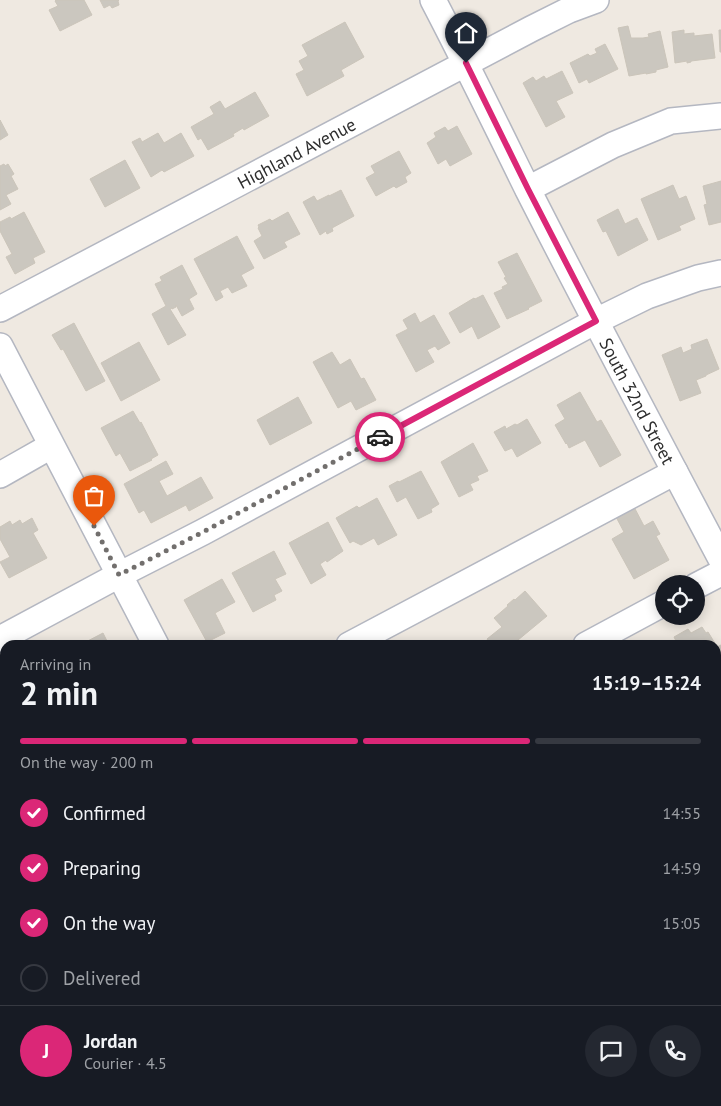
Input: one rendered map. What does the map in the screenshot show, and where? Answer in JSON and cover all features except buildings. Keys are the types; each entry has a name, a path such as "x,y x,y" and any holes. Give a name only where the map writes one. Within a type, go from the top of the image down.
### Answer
{"street":[{"name":"South 32nd Street","path":"433,0 596,321 721,559"},
{"name":"Highland Avenue","path":"0,309 466,63 569,10 596,0"},
{"path":"528,189 614,145 671,121 721,116"},
{"path":"0,639 596,321 647,296 698,278 721,273"},
{"path":"0,346 153,640"},
{"path":"0,475 52,446"},
{"path":"358,640 675,472"},
{"path":"705,581 721,573"},
{"path":"595,640 655,608"}],"way so far":[{"path":"94,526 119,575 380,437"}],"route":[{"path":"380,437 596,321 466,63"}]}
